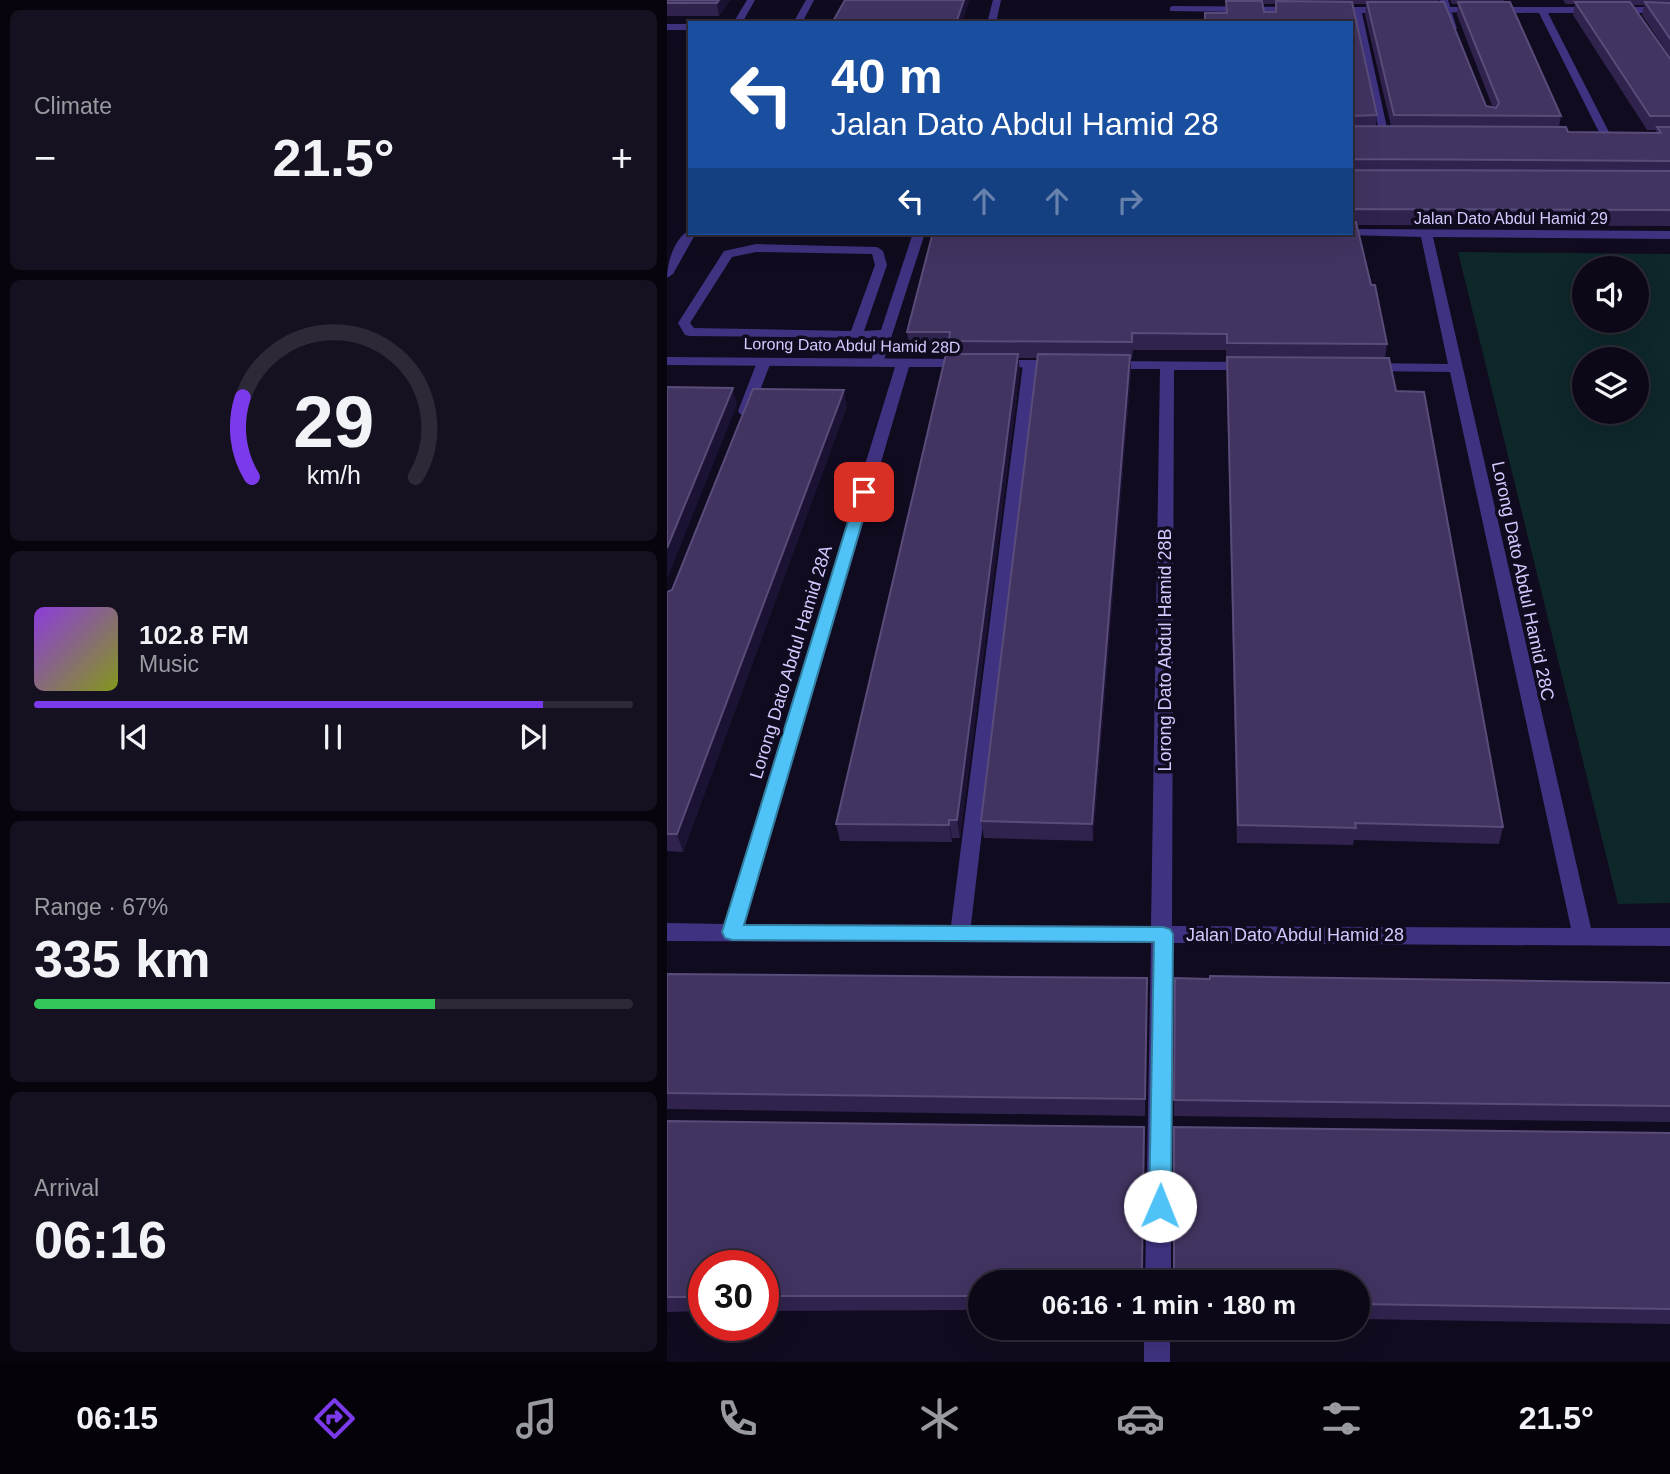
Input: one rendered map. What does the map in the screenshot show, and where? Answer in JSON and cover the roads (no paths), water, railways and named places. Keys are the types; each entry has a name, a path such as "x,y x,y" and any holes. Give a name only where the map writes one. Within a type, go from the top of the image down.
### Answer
{"street":[{"path":"738,21 752,0"},
{"path":"798,21 810,0"},
{"path":"992,21 997,0"},
{"path":"1173,4 1306,10"},
{"path":"1409,10 1446,5 1543,11 1670,10"},
{"path":"1446,5 1457,34"},
{"path":"1268,9 1268,21"},
{"path":"1319,10 1396,10"},
{"path":"1357,10 1379,135 1399,135"},
{"path":"1631,10 1638,21"},
{"path":"1543,11 1606,136"},
{"path":"667,27 688,27"},
{"path":"1592,136 1619,136"},
{"name":"Jalan Dato Abdul Hamid 29","path":"1353,233 1670,235"},
{"name":"Lorong Dato Abdul Hamid 28C","path":"1427,233 1583,937"},
{"path":"667,274 689,235"},
{"path":"877,363 918,235"},
{"path":"856,335 881,265 877,251 756,248 728,254 683,323 690,332 856,335 885,334"},
{"name":"Lorong Dato Abdul Hamid 28D","path":"667,361 1071,365"},
{"path":"739,426 764,362"},
{"name":"Lorong Dato Abdul Hamid 28A","path":"732,932 903,363"},
{"path":"960,933 1030,364"},
{"path":"1099,365 1262,366"},
{"name":"Lorong Dato Abdul Hamid 28B","path":"1159,1270 1169,1129 1163,934 1167,365"},
{"path":"1355,367 1457,368"},
{"name":"Jalan Dato Abdul Hamid 28","path":"667,932 1670,937"},
{"path":"1134,1128 1169,1129"},
{"path":"1156,1362 1157,1340"}]}
